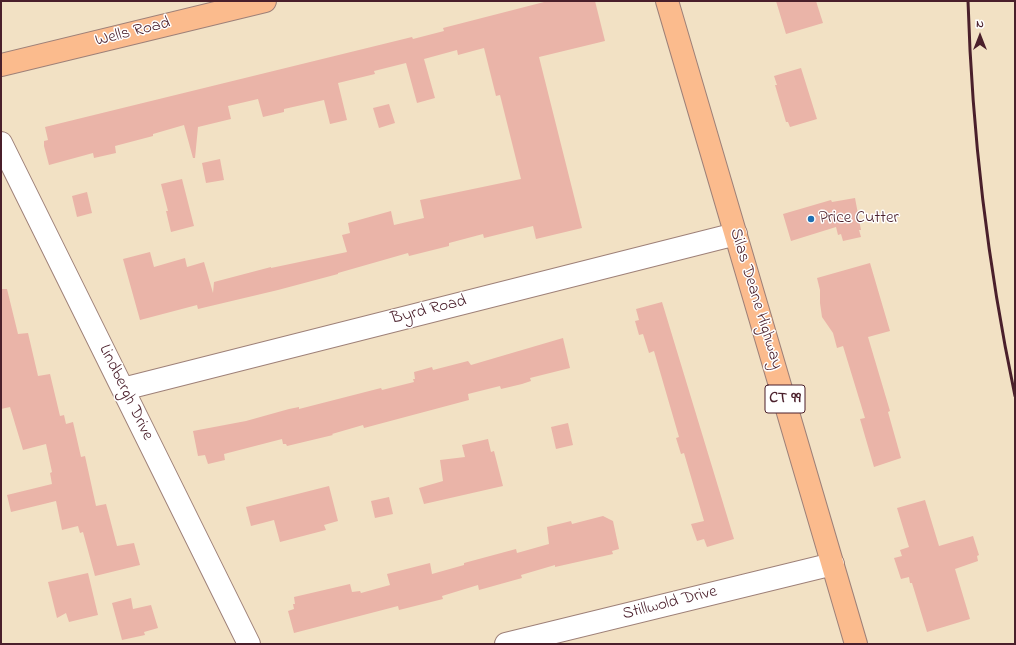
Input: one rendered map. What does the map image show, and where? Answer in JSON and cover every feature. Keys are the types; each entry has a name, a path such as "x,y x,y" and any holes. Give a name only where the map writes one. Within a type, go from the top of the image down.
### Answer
{"main road":[{"name":"Wells Road","path":"1,64 226,6 264,1"},
{"name":"Silas Deane Highway","path":"668,1 856,644"}],"street":[{"name":"Lindbergh Drive","path":"1,143 249,644"},
{"name":"Byrd Road","path":"123,389 736,234"},
{"name":"Stillwold Drive","path":"506,644 833,564"}],"building":[{"path":"548,1 595,1 605,41 539,57 582,228 536,239 533,226 484,238 483,234 449,243 449,246 409,256 408,253 278,290 198,309 197,305 140,320 123,259 150,252 154,267 185,258 187,267 204,262 213,293 214,282 271,267 347,252 342,235 350,233 348,223 391,211 394,225 424,218 420,200 521,179 500,95 496,96 484,48 458,55 457,50 424,59 435,98 417,103 406,63 374,71 375,74 338,83 347,120 330,124 324,100 284,109 284,112 263,117 258,99 228,106 231,119 198,127 195,158 193,158 184,125 153,134 153,136 115,146 116,153 94,158 93,153 49,165 44,146 44,141 48,140 45,127 412,37 413,39 444,31 443,28"},
{"path":"776,1 816,1 823,23 786,34"},
{"path":"801,68 817,119 790,127 788,122 786,122 775,85 777,85 774,76"},
{"path":"389,104 395,123 379,128 373,108"},
{"path":"220,159 224,180 206,183 202,163"},
{"path":"182,179 194,226 171,232 166,211 168,211 161,184"},
{"path":"87,192 92,213 77,217 72,196"},
{"path":"855,198 861,237 843,241 841,234 838,235 836,227 791,241 783,214 831,200 832,202"},
{"path":"870,263 890,331 868,337 890,411 888,412 901,458 874,467 860,419 865,418 843,346 837,348 833,333 822,317 820,290 817,278"},
{"path":"1,289 7,289 18,334 28,333 38,376 50,374 60,416 64,415 66,424 73,422 81,457 85,456 96,506 106,504 117,546 134,543 140,565 95,576 83,532 80,533 78,526 62,530 56,501 11,512 7,495 52,484 50,473 52,472 46,444 23,450 10,407 1,409"},
{"path":"662,302 734,539 707,547 704,539 697,541 691,524 704,521 684,453 681,454 676,438 679,437 654,351 649,353 643,334 639,335 635,321 639,320 636,309"},
{"path":"563,338 570,368 530,378 531,381 522,384 501,389 500,386 468,394 469,400 364,428 363,425 332,434 333,435 287,446 286,444 283,444 282,439 224,454 225,460 208,464 205,455 198,456 193,431 246,421 289,409 299,407 299,409 381,388 382,390 414,382 414,372 432,367 433,370 468,361 471,365"},
{"path":"568,423 573,445 556,449 551,427"},
{"path":"488,439 491,452 494,451 503,486 424,504 419,488 443,481 440,460 465,457 462,445"},
{"path":"329,486 338,521 324,525 326,530 280,542 274,520 251,526 246,507"},
{"path":"389,497 393,514 375,518 371,501"},
{"path":"925,500 939,546 973,536 979,555 977,556 978,561 955,569 970,619 927,632 912,583 910,583 909,577 901,579 894,558 902,556 900,550 909,547 897,508"},
{"path":"603,516 613,521 619,549 612,551 613,554 555,567 555,565 521,575 522,578 479,590 478,585 442,596 443,599 399,610 398,606 294,633 288,611 294,609 294,597 350,584 352,592 360,591 361,593 390,585 387,574 430,563 432,574 464,565 464,563 516,549 517,553 549,544 547,527 571,521 572,524"},
{"path":"88,573 98,615 69,622 66,613 57,618 48,582"},
{"path":"131,598 133,609 151,605 158,628 144,632 145,635 122,640 112,603"}],"railway":[{"path":"968,1 973,100 983,200 989,249 1005,347 1015,396"}],"place":[{"name":"Price Cutter","path":"811,219"}]}
